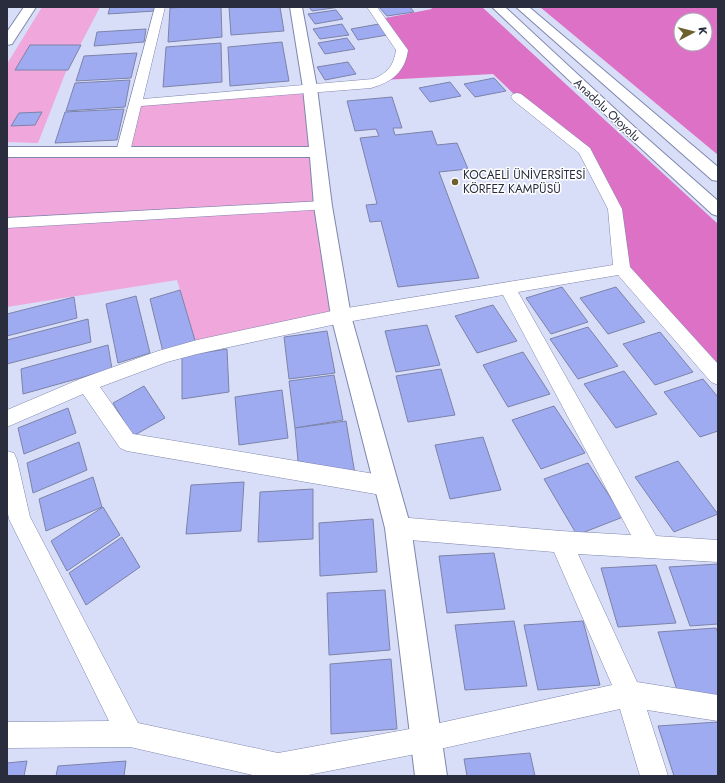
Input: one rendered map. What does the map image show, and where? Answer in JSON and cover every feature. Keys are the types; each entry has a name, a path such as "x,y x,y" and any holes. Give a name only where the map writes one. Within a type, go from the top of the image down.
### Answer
{"main road":[{"path":"7,41 30,7"},
{"path":"296,7 310,88 323,206 341,316 388,486 398,528 431,776"},
{"name":"Anadolu Otoyolu","path":"498,7 637,138 718,210"},
{"name":"Anadolu Otoyolu","path":"522,7 718,176"},
{"path":"7,152 317,152"}],"street":[{"path":"123,152 160,7"},
{"path":"135,103 371,84 384,80 396,70 401,61 402,50 372,7"},
{"path":"517,97 585,151 615,209 622,269 718,377"},
{"path":"7,223 323,206"},
{"path":"7,419 87,384 164,356 197,347 341,316 507,287 622,269"},
{"path":"507,287 650,547"},
{"path":"87,384 127,442 388,486"},
{"path":"7,460 20,520 130,734"},
{"path":"398,528 561,542 718,551"},
{"path":"561,542 629,694 654,776"},
{"path":"7,735 130,734 276,771 629,694 718,708"}],"shaded area":[{"path":"42,7 100,7 65,74 38,143 7,142 7,64"},
{"path":"430,7 482,7 718,224 718,377 622,269 615,209 585,151 517,97 493,74 383,80 402,50 380,19 432,9"},
{"path":"540,7 718,7 718,155"},
{"path":"310,88 341,316 197,347 177,280 7,307 7,152 123,152 135,103"}],"building":[{"path":"110,7 155,7 155,11 108,14"},
{"path":"221,7 222,37 168,42 170,8"},
{"path":"229,7 280,7 284,31 231,35"},
{"path":"309,7 340,7 312,11"},
{"path":"379,7 410,7 414,12 387,16"},
{"path":"336,10 343,19 315,24 308,14"},
{"path":"342,24 349,35 320,39 313,29"},
{"path":"379,24 387,35 358,40 351,29"},
{"path":"146,29 144,42 94,46 97,32"},
{"path":"347,38 355,49 325,54 318,43"},
{"path":"282,42 289,81 230,86 228,47"},
{"path":"221,43 222,82 163,87 166,47"},
{"path":"30,45 81,45 68,70 15,70"},
{"path":"137,53 131,78 76,81 84,56"},
{"path":"348,62 356,74 325,80 317,67"},
{"path":"494,78 506,91 475,97 464,84"},
{"path":"130,80 125,107 66,111 75,83"},
{"path":"450,82 461,96 430,102 419,88"},
{"path":"392,97 402,128 393,128 395,135 432,131 437,145 457,143 468,169 439,172 479,278 398,287 381,221 370,222 366,205 377,204 360,138 379,136 376,129 355,131 347,101"},
{"path":"124,109 117,140 55,143 65,112"},
{"path":"42,112 35,125 11,126 19,113"},
{"path":"562,287 588,322 551,334 526,298"},
{"path":"616,287 645,322 608,334 580,298"},
{"path":"180,290 197,347 164,356 150,299"},
{"path":"136,296 150,353 118,363 106,304"},
{"path":"74,297 77,318 7,336 7,314"},
{"path":"493,305 517,341 477,353 455,316"},
{"path":"88,319 91,342 7,364 7,340"},
{"path":"427,325 440,365 396,372 385,331"},
{"path":"588,327 618,366 578,379 550,339"},
{"path":"327,331 335,373 289,379 284,337"},
{"path":"660,332 693,372 655,385 623,344"},
{"path":"108,345 112,369 23,394 21,369"},
{"path":"227,349 229,392 182,399 182,356"},
{"path":"523,352 550,394 508,407 483,365"},
{"path":"441,369 455,415 408,422 396,376"},
{"path":"624,371 657,414 616,428 584,384"},
{"path":"334,375 343,420 295,428 289,381"},
{"path":"703,379 718,397 718,431 700,437 664,392"},
{"path":"144,386 165,418 133,436 113,403"},
{"path":"282,390 288,438 239,445 235,397"},
{"path":"554,406 585,453 541,469 512,420"},
{"path":"68,408 76,433 24,454 18,428"},
{"path":"346,421 355,474 298,461 295,428"},
{"path":"483,437 501,490 450,499 435,445"},
{"path":"79,442 87,470 33,493 27,463"},
{"path":"678,461 718,514 674,532 635,477"},
{"path":"588,463 623,517 577,535 544,479"},
{"path":"93,477 102,507 46,531 39,499"},
{"path":"244,482 241,531 186,534 191,485"},
{"path":"313,489 313,539 258,542 260,492"},
{"path":"103,507 120,535 67,571 51,541"},
{"path":"373,519 377,572 320,576 319,523"},
{"path":"122,537 140,567 86,605 69,573"},
{"path":"494,553 505,609 447,613 439,556"},
{"path":"718,564 718,624 690,626 669,567"},
{"path":"656,565 676,623 618,627 601,568"},
{"path":"385,590 390,650 329,655 327,593"},
{"path":"514,621 527,686 465,690 455,625"},
{"path":"583,621 600,685 538,690 524,625"},
{"path":"716,628 718,633 718,696 680,699 658,632"},
{"path":"391,659 397,729 331,734 330,664"},
{"path":"718,722 718,776 674,776 658,726"},
{"path":"530,753 535,776 467,776 464,759"},
{"path":"27,761 24,776 7,776 7,763"},
{"path":"126,761 124,776 56,776 58,766"}],"place":[{"name":"KOCAELİ ÜNİVERSİTESİ KÖRFEZ KAMPÜSÜ","path":"455,182"}]}
